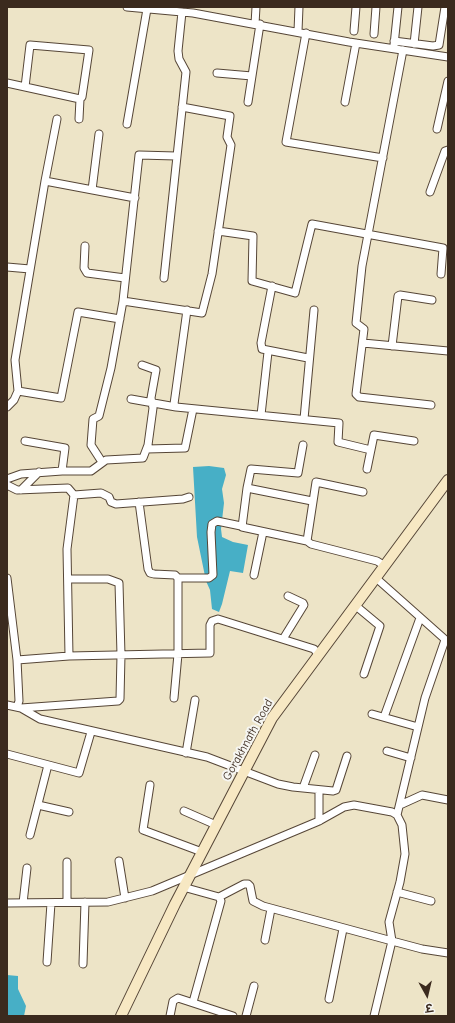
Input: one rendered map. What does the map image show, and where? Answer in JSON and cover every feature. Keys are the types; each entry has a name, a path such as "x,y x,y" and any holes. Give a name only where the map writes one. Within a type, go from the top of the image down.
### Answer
{"main road":[{"name":"Gorakhnath Road","path":"121,1016 189,876 272,718 448,480"}],"street":[{"path":"127,7 182,12 298,31 356,43 436,46 440,44 445,7"},
{"path":"207,16 208,7"},
{"path":"248,102 257,24 256,7"},
{"path":"298,31 299,7"},
{"path":"354,31 356,7"},
{"path":"374,34 376,7"},
{"path":"394,44 398,7"},
{"path":"414,44 418,7"},
{"path":"127,124 147,9"},
{"path":"164,278 186,72 179,59 178,51 182,12"},
{"path":"306,33 286,142 383,158"},
{"path":"345,102 356,43"},
{"path":"394,44 403,50 448,57"},
{"path":"25,87 30,45 89,50 82,96 80,99 79,119"},
{"path":"403,50 362,266 356,323 364,328 357,396 431,405"},
{"path":"217,73 252,76"},
{"path":"437,129 448,81"},
{"path":"7,83 80,99"},
{"path":"123,301 202,312 204,311 231,145 227,137 230,116 182,107"},
{"path":"7,407 14,400 18,392 15,360 57,119"},
{"path":"92,190 99,134"},
{"path":"430,192 445,151 448,150"},
{"path":"102,462 91,445 93,419 99,416 111,368 120,319 126,278 139,155 176,156"},
{"path":"45,182 135,198"},
{"path":"218,231 253,236 251,280 296,293 312,224 446,248 441,274"},
{"path":"85,246 84,268 86,273 126,278"},
{"path":"7,268 30,269"},
{"path":"272,286 261,343 262,349 268,352 308,358"},
{"path":"392,346 398,296 432,300"},
{"path":"176,407 174,404 187,310"},
{"path":"304,419 308,358 314,310"},
{"path":"18,392 61,398 78,312 120,319"},
{"path":"363,342 448,351"},
{"path":"261,416 268,352"},
{"path":"7,479 17,474 92,471 106,460 141,459 144,457 147,449 152,408 151,403 156,370 142,365"},
{"path":"131,399 193,409 339,423 337,442 371,450"},
{"path":"147,449 185,448 193,409"},
{"path":"367,469 374,435 414,441"},
{"path":"25,441 65,448 62,471"},
{"path":"241,526 251,469 298,473 303,445"},
{"path":"21,490 39,472"},
{"path":"307,541 312,501 315,483 317,481 363,492"},
{"path":"7,485 21,490 68,488 74,495 67,549 69,656"},
{"path":"247,488 312,501"},
{"path":"74,495 101,493 109,497 111,502 139,502 183,499 189,497"},
{"path":"139,502 148,569 150,573 175,576 178,578 209,578 213,575 211,532 212,524 217,521 307,541 311,544 377,561 385,566"},
{"path":"254,575 263,532"},
{"path":"7,578 17,660 19,708"},
{"path":"174,698 178,654 178,578"},
{"path":"374,1016 392,941 389,922 397,892 404,854 403,830 397,815 425,698 447,641 376,578"},
{"path":"19,708 118,701 120,699 121,655 119,583 108,579 68,579"},
{"path":"284,639 304,604 288,596"},
{"path":"356,606 380,626 364,674"},
{"path":"384,717 420,618"},
{"path":"17,660 69,656 211,652 210,625 212,621 218,620 314,649 319,655"},
{"path":"186,753 195,700"},
{"path":"7,705 19,708 40,719 91,732 207,757 244,772 293,788 336,790 347,756"},
{"path":"372,714 418,727"},
{"path":"7,754 79,773 91,732"},
{"path":"387,751 411,758"},
{"path":"303,788 314,754"},
{"path":"30,835 48,765"},
{"path":"150,785 143,830 202,852"},
{"path":"319,790 319,821"},
{"path":"400,805 422,795 448,800"},
{"path":"38,805 69,812"},
{"path":"7,903 108,902 152,891 319,821 344,807 354,805 385,810 397,815"},
{"path":"184,811 216,825"},
{"path":"119,861 125,898"},
{"path":"67,862 67,902"},
{"path":"23,903 27,868"},
{"path":"183,888 219,897 244,884 248,884 250,886 253,901 271,909 422,949 448,953"},
{"path":"397,892 431,901"},
{"path":"193,1002 221,904 219,897"},
{"path":"83,964 85,902"},
{"path":"47,962 51,903"},
{"path":"265,940 271,909"},
{"path":"329,999 343,929"},
{"path":"246,1016 254,986"},
{"path":"170,1016 173,1001 176,999 193,1002 233,1016"}],"water":[{"path":"209,466 224,468 226,475 222,489 224,503 221,529 222,537 233,542 248,545 243,573 230,571 219,612 212,609 210,590 206,581 197,537 193,467"},
{"path":"7,975 18,976 18,989 26,1006 24,1016 7,1016"}]}
